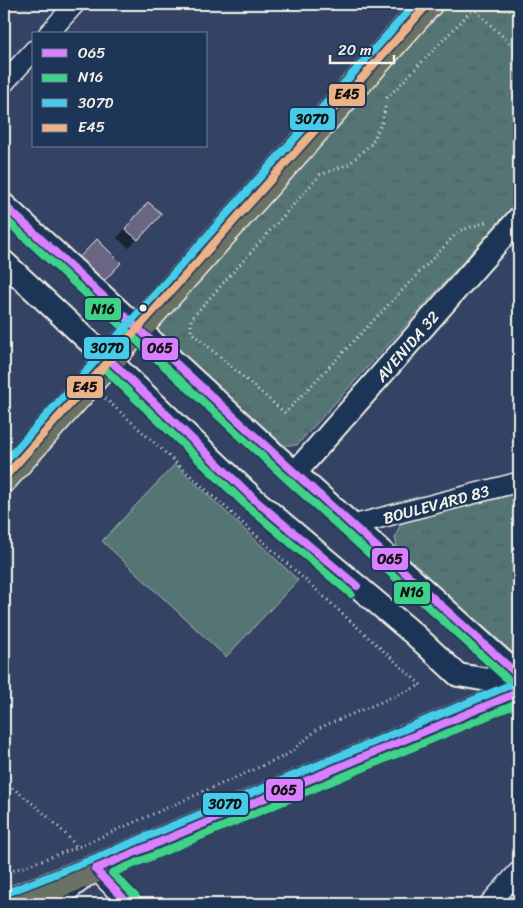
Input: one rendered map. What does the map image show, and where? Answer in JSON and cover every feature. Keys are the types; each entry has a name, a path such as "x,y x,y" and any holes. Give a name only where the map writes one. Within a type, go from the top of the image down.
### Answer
{"highway":[{"path":"4,478 425,5"},
{"path":"4,904 95,869 519,692"}],"street":[{"path":"50,32 75,4"},
{"path":"4,83 32,52"},
{"path":"4,205 519,676"},
{"name":"AVENIDA 32","path":"295,473 519,218"},
{"path":"4,262 255,500 414,634 458,675 519,685"},
{"name":"BOULEVARD 83","path":"353,525 519,482"},
{"path":"49,904 95,869 129,904"},
{"path":"489,904 519,871"}],"path":[{"path":"469,4 519,52"},
{"path":"478,4 387,98 382,122 372,143 349,164 320,175 191,319 191,332 285,413 459,231 495,219"},
{"path":"4,874 78,847 287,755 319,728 421,685 103,396"},
{"path":"4,782 31,801 69,836 95,869"}],"green space":[{"path":"448,4 519,4 519,200 297,445 282,445 153,330"},
{"path":"175,464 298,580 226,657 102,541"},
{"path":"519,491 519,658 398,551 395,538 401,523"}],"building":[{"path":"148,202 162,214 138,240 125,229"},
{"path":"97,239 121,263 105,280 92,280 74,263"}],"transit line":[{"name":"307D","path":"4,463 415,4"},
{"name":"E45","path":"4,478 428,4"},
{"name":"O65","path":"4,205 519,676"},
{"name":"N16","path":"4,218 288,480 512,683"},
{"name":"O65","path":"112,362 255,500 357,586"},
{"name":"N16","path":"105,369 248,507 351,594"},
{"name":"307D","path":"4,894 91,860 515,683"},
{"name":"O65","path":"129,904 95,869 519,692"},
{"name":"N16","path":"136,897 112,873 519,703"}]}
